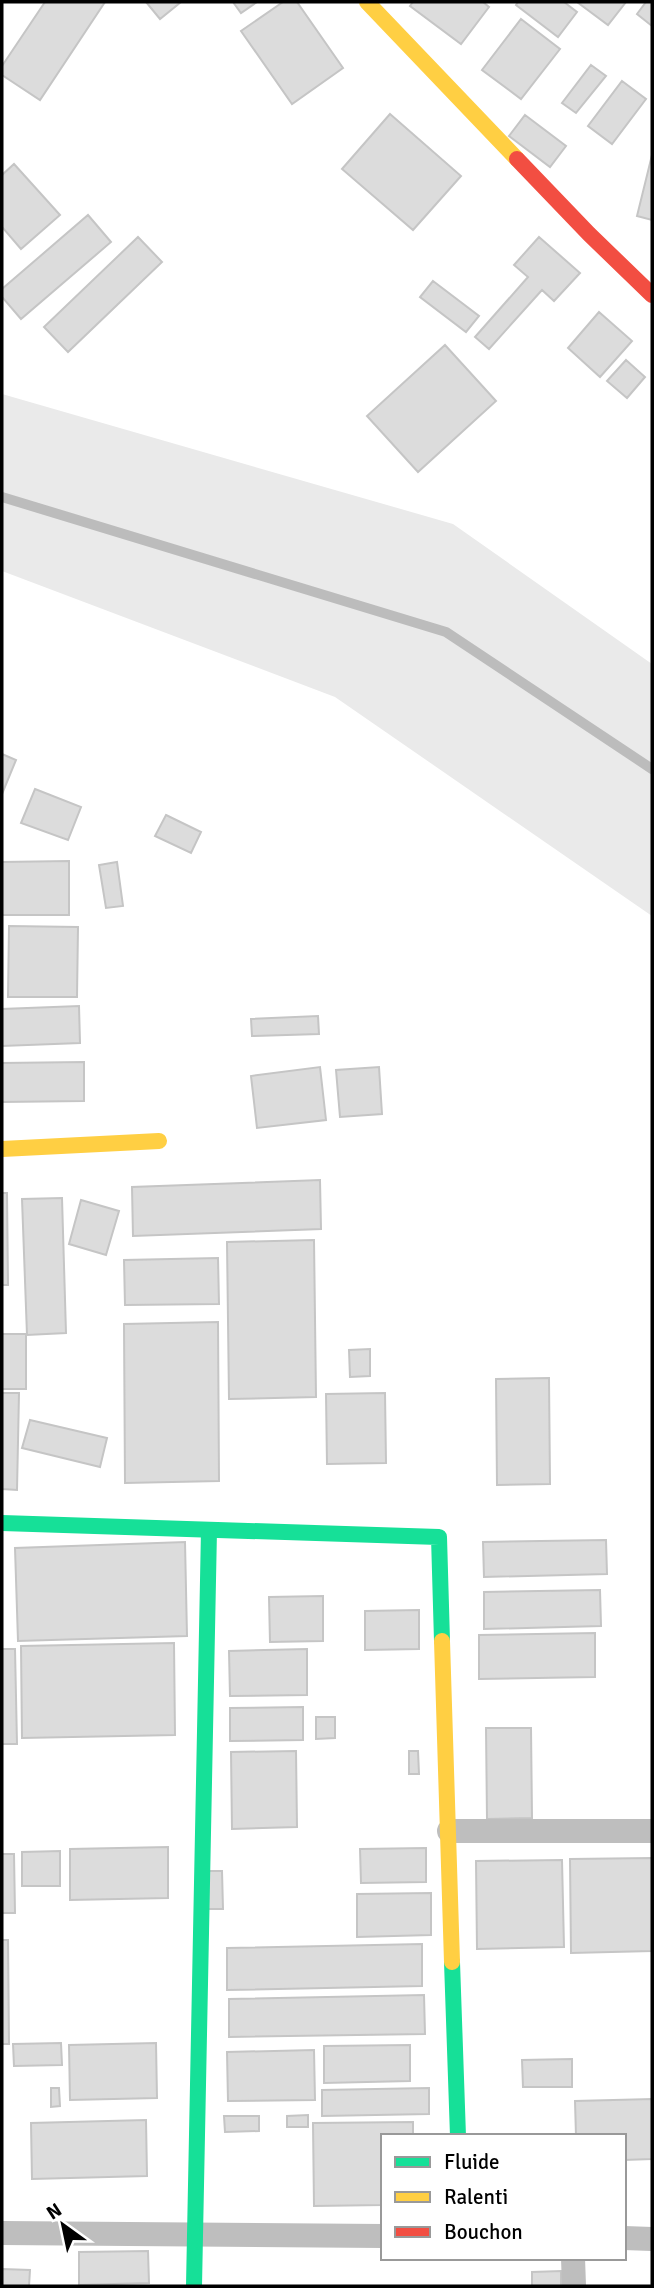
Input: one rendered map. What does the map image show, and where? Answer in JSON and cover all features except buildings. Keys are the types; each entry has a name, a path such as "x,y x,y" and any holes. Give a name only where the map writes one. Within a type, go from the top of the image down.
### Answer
{"street":[{"path":"367,2 589,234 652,295"},
{"path":"2,1149 159,1141"},
{"path":"2,1523 439,1537 458,2134"},
{"path":"194,2286 209,1530"},
{"path":"449,1831 652,1831"},
{"path":"2,2233 381,2236"},
{"path":"626,2238 652,2239"},
{"path":"573,2260 573,2286"}],"shaded area":[{"path":"2,394 453,524 652,664 652,916 335,697 2,571"}],"waterway":[{"path":"2,497 446,632 652,769"}],"traffic: fast":[{"path":"2,1523 439,1537 442,1641"},
{"path":"194,2286 209,1530"},
{"path":"452,1962 458,2134"}],"traffic: slow":[{"path":"367,2 517,159"},
{"path":"2,1149 159,1141"},
{"path":"442,1641 452,1962"}],"traffic: jam":[{"path":"517,159 652,295"}]}
